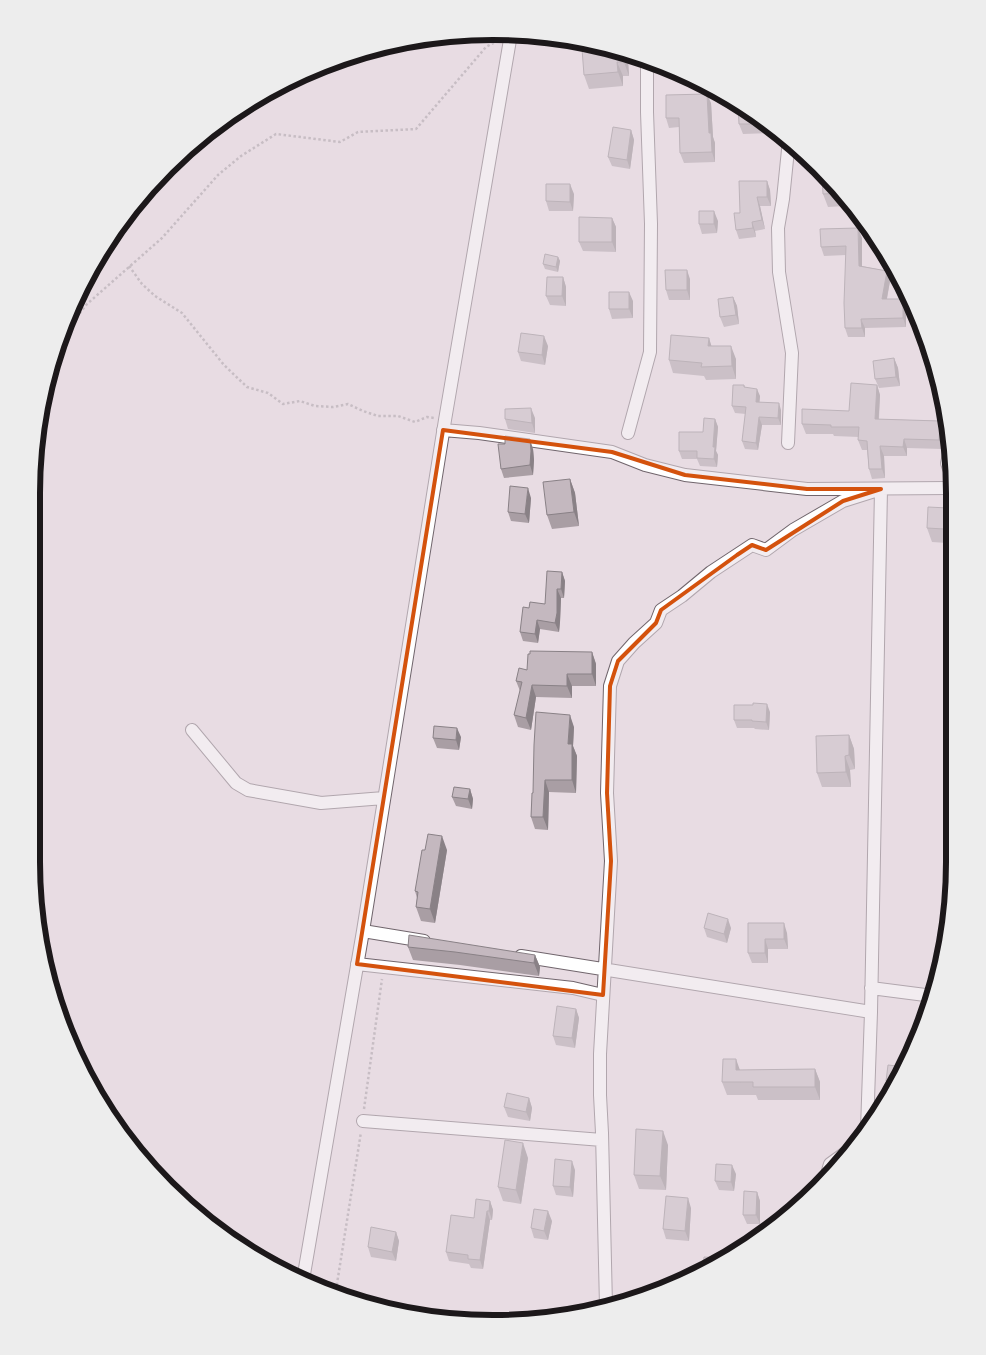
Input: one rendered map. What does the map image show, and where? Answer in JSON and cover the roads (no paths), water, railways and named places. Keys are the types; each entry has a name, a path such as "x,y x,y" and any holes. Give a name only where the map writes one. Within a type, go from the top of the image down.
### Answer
{"street":[{"path":"304,1273 363,931 505,40"},
{"path":"628,433 650,352 651,224 647,67"},
{"path":"788,149 778,228 779,272 792,353 788,443"},
{"path":"444,425 479,433 612,452 645,465 685,475 807,489 946,488"},
{"path":"607,1301 600,1054 611,861 607,793 610,686 618,661 656,623 661,610 752,545 766,550 793,530 843,501 881,489"},
{"path":"867,1117 881,489"},
{"path":"192,730 236,783 248,790 321,803 384,798"},
{"path":"363,931 440,943"},
{"path":"508,954 871,1012"},
{"path":"357,964 555,986 603,995"},
{"path":"871,988 926,995"},
{"path":"363,1121 602,1140"}]}
